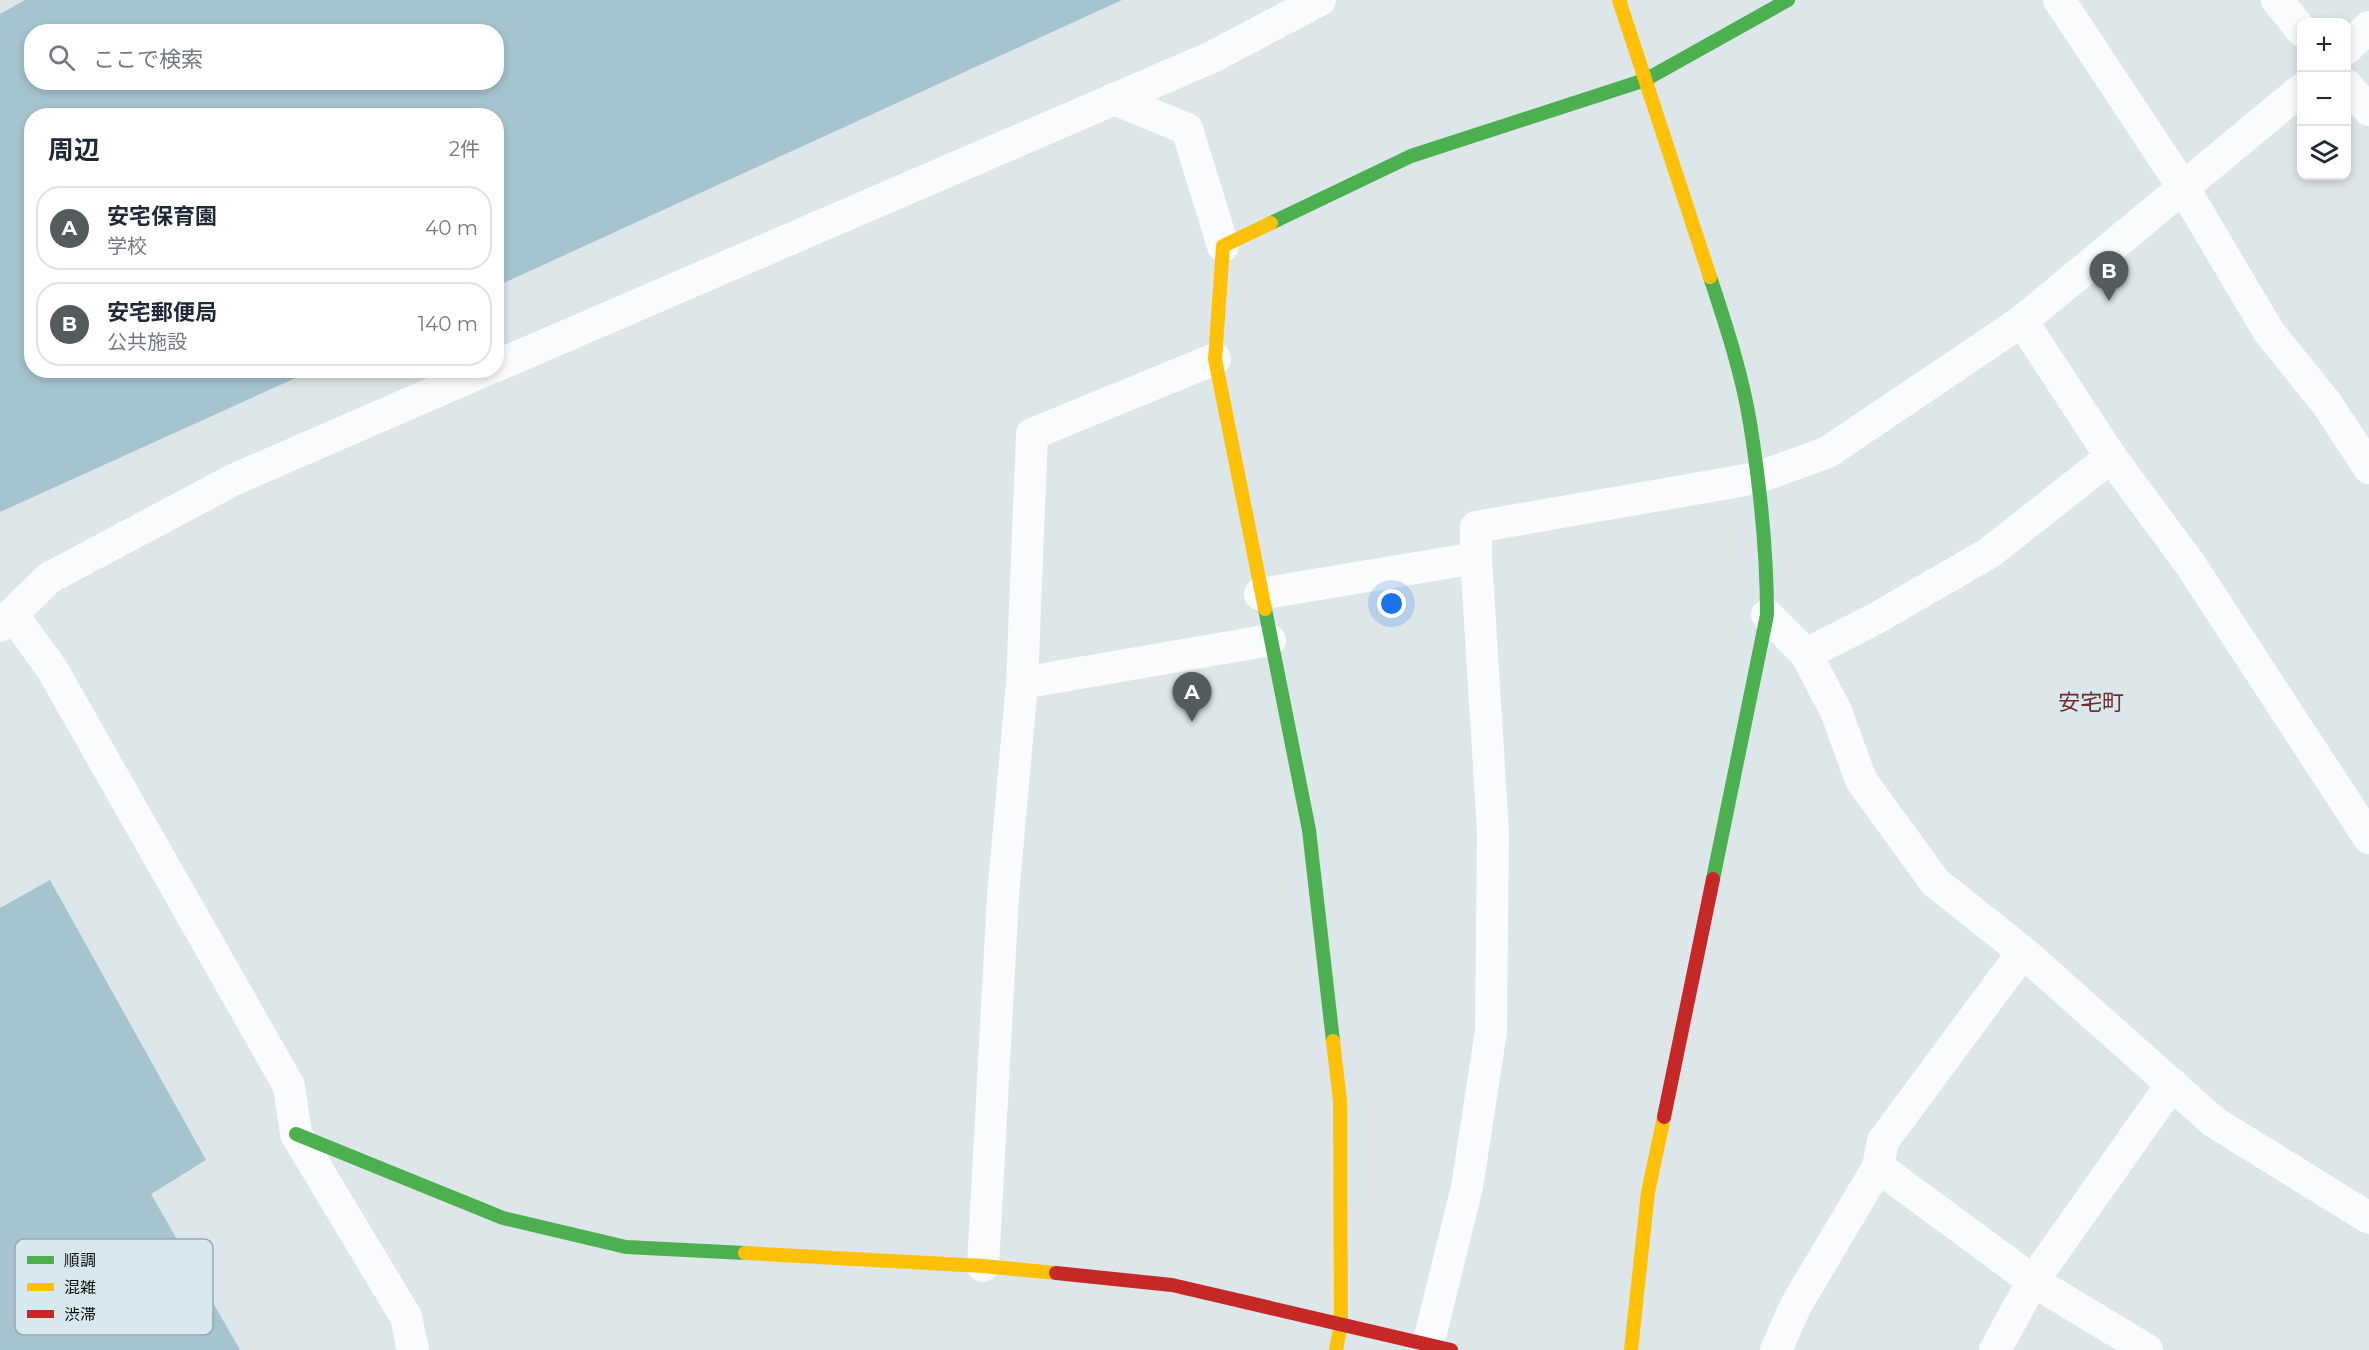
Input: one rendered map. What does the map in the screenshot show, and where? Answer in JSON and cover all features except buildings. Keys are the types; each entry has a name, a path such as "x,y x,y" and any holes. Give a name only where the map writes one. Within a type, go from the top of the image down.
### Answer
{"street":[{"path":"504,363 1212,57 1320,0"},
{"path":"1619,0 1730,334 1750,423 1767,572 1767,615 1648,1192 1631,1350"},
{"path":"1223,246 1412,156 1645,80 1788,0"},
{"path":"2059,0 2183,188 2269,332 2326,404 2369,468"},
{"path":"2277,0 2297,26"},
{"path":"2351,44 2369,27"},
{"path":"2351,91 2369,110"},
{"path":"296,1134 503,1218 626,1247 983,1266 1172,1285 1439,1347 1491,1030 1493,831 1476,527 1757,478 1828,452 2022,321 2297,92"},
{"path":"1114,99 1187,129 1223,246 1215,359 1260,594 1309,830 1340,1101 1341,1324 1336,1350"},
{"path":"2022,321 2111,457 2190,564 2369,838"},
{"path":"983,1266 1004,896 1022,683 1032,434 1215,359"},
{"path":"413,1350 406,1317 296,1134 289,1086 52,669 6,620 49,578 233,480 468,378"},
{"path":"1806,654 1875,619 1989,553 2111,457"},
{"path":"1260,594 1476,558"},
{"path":"1767,615 1806,654 1836,711 1861,780 1935,882 2023,952 2214,1122 2369,1218"},
{"path":"1022,683 1270,640"},
{"path":"1776,1350 1796,1305 1878,1167 1883,1141 2023,952"},
{"path":"1995,1350 2033,1281 2172,1084"},
{"path":"1878,1167 2033,1281 2147,1350"}],"water":[{"path":"25,0 1122,0 504,283 504,108 24,108 24,378 296,378 0,512 0,14"},
{"path":"50,880 206,1160 151,1194 177,1239 15,1239 15,1335 213,1335 213,1303 240,1350 0,1350 0,908"}],"traffic: fast":[{"path":"1271,223 1411,156 1645,80 1788,0"},
{"path":"1710,277 1728,331 1747,405 1762,519 1767,615 1713,879"},
{"path":"1265,609 1309,830 1333,1041"},
{"path":"296,1134 503,1218 626,1247 745,1253"}],"traffic: slow":[{"path":"1619,0 1710,277"},
{"path":"1265,609 1215,359 1223,246 1271,223"},
{"path":"1333,1041 1340,1101 1341,1324 1336,1350"},
{"path":"1631,1350 1648,1192 1664,1117"},
{"path":"745,1253 983,1266 1056,1273"}],"traffic: jam":[{"path":"1664,1117 1713,879"},
{"path":"1056,1273 1172,1285 1451,1350"}],"place":[{"name":"安宅郵便局","path":"2109,301"},
{"name":"安宅保育園","path":"1192,722"}],"district":[{"name":"安宅町","path":"2091,702"}]}
